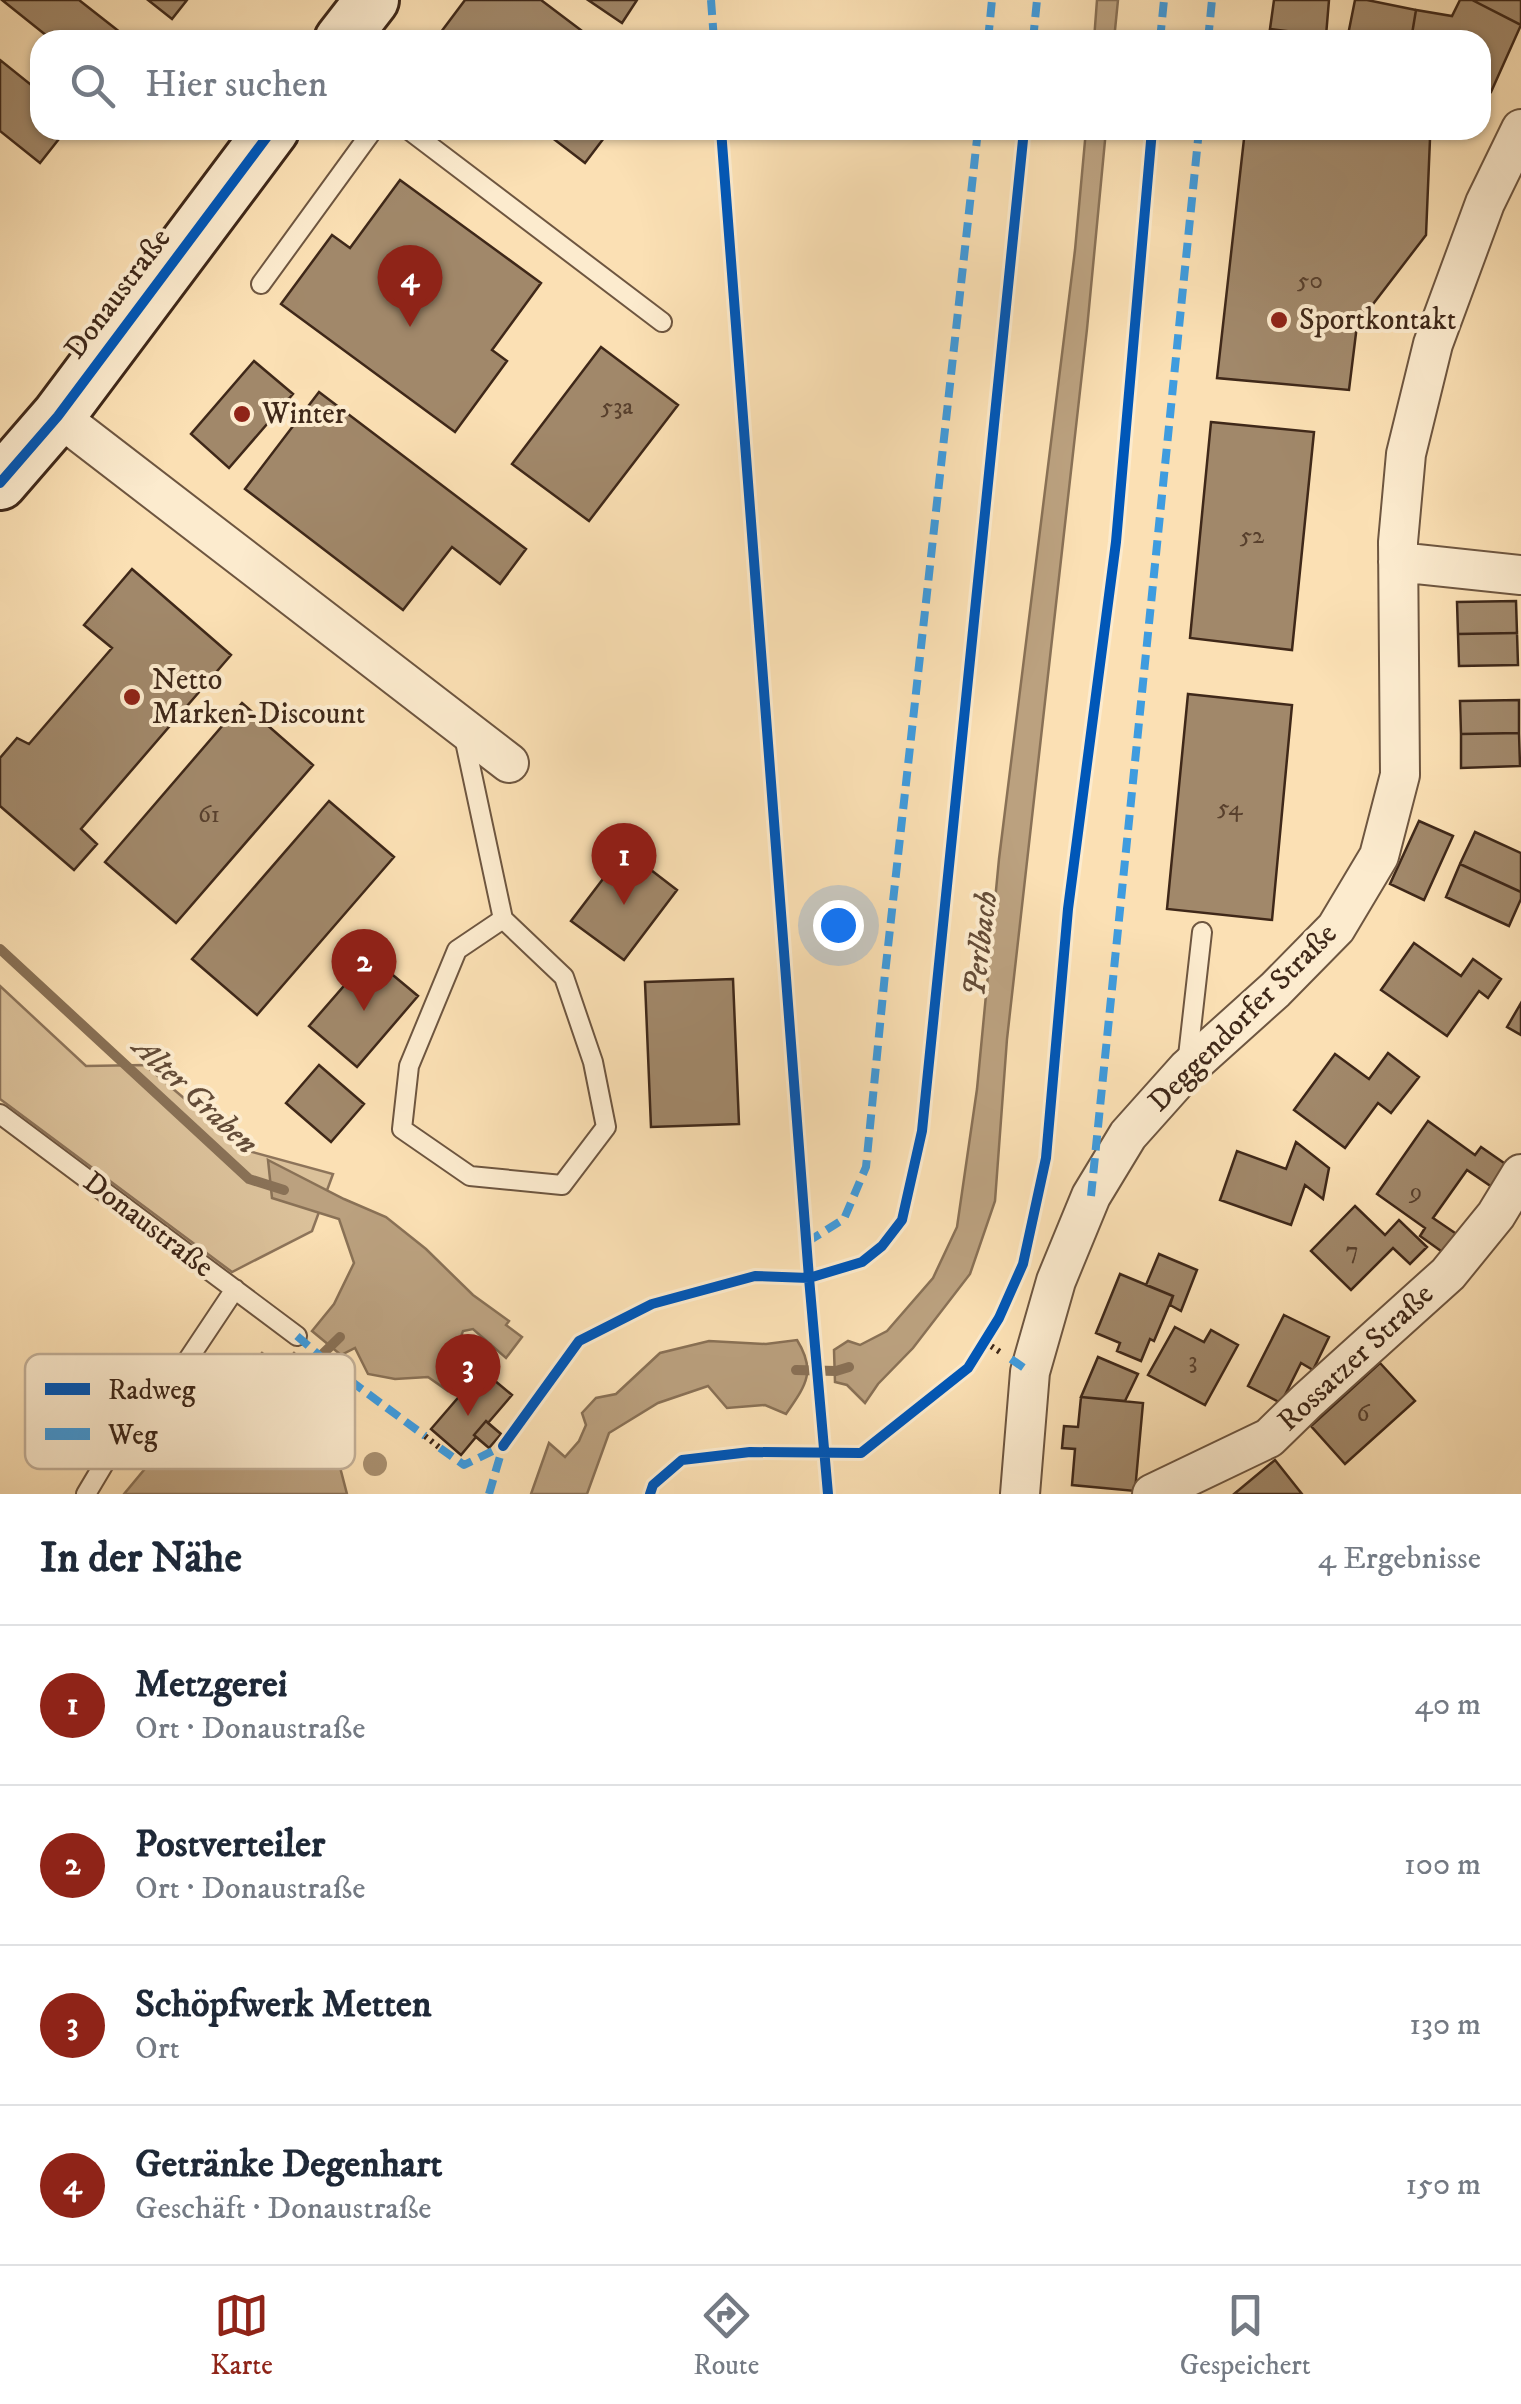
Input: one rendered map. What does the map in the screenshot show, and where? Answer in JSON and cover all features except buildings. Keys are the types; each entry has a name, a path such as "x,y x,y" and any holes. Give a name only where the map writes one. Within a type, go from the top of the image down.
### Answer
{"street":[{"path":"350,30 372,0"},
{"name":"Deggendorfer Straße","path":"1020,1494 1030,1375 1056,1281 1091,1196 1128,1135 1187,1068 1336,928 1379,856 1400,775 1398,562 1406,454 1433,344 1485,203 1521,129"},
{"name":"Donaustraße","path":"0,484 58,416 265,140"},
{"path":"58,416 509,763"},
{"path":"1398,562 1521,575"},
{"name":"Rossatzer Straße","path":"1152,1494 1270,1438 1448,1274 1496,1215 1521,1174"}],"lane":[{"path":"261,284 366,140"},
{"path":"422,140 662,322"},
{"path":"462,726 503,919 564,977 594,1062 606,1127 562,1185 470,1176 402,1128 409,1066 457,950 503,919"},
{"path":"1187,1068 1202,932"},
{"name":"Donaustraße","path":"0,1114 296,1336"},
{"path":"192,1354 234,1290"},
{"path":"86,1494 101,1469"}],"path":[{"path":"425,1436 440,1448"}],"shaded area":[{"path":"1097,0 1118,0 1115,30 1095,30"},
{"path":"1085,140 1105,140 1007,1039 995,1201 970,1274 865,1403 847,1385 835,1382 834,1350 848,1341 860,1345 887,1331 933,1278 957,1227 977,1089 999,859 1075,250"},
{"path":"0,986 86,1066 145,1065 245,1150 333,1174 312,1231 232,1272 0,1099"},
{"path":"268,1160 386,1217 473,1295 509,1321 506,1325 522,1337 506,1358 473,1329 463,1331 459,1342 475,1355 448,1391 428,1377 395,1379 368,1374 355,1348 340,1354 312,1331 334,1304 354,1263 339,1219 272,1198"},
{"path":"797,1340 806,1361 806,1378 786,1414 765,1405 727,1408 708,1386 658,1403 609,1433 587,1494 531,1494 549,1443 565,1457 586,1425 582,1413 596,1398 616,1394 660,1353 709,1341 766,1344"},
{"path":"145,1469 340,1469 347,1494 124,1494"}],"waterway":[{"name":"Alter Graben","path":"0,949 249,1179 284,1190"},
{"path":"323,1354 340,1337"},
{"name":"Perlbach","path":"796,1370 836,1371 849,1367"}],"marked path":[{"path":"711,0 713,30"},
{"path":"989,30 992,0"},
{"path":"1034,30 1037,0"},
{"path":"1161,30 1164,0"},
{"path":"1209,30 1212,0"},
{"path":"807,1242 844,1219 866,1167 977,140"},
{"path":"1091,1196 1198,140"},
{"path":"297,1336 318,1354"},
{"path":"1011,1359 1030,1372"},
{"path":"355,1384 425,1436"},
{"path":"489,1494 509,1438"},
{"path":"440,1448 464,1465 503,1446"}],"cycle path":[{"path":"0,483 58,416 265,140"},
{"path":"722,140 828,1494"},
{"path":"503,1446 579,1341 652,1304 755,1276 809,1278 862,1262 882,1246 902,1220 922,1131 1023,140"},
{"path":"650,1494 653,1485 682,1460 750,1452 861,1453 968,1368 999,1318 1023,1264 1046,1158 1068,909 1116,542 1151,140"}],"place":[{"name":"Sportkontakt","path":"1279,320"},
{"name":"Getränke Degenhart","path":"410,327"},
{"name":"Winter","path":"242,414"},
{"name":"Netto Marken-Discount","path":"132,697"},
{"name":"Metzgerei","path":"624,905"},
{"name":"Postverteiler","path":"364,1011"},
{"name":"Schöpfwerk Metten","path":"468,1416"}]}
